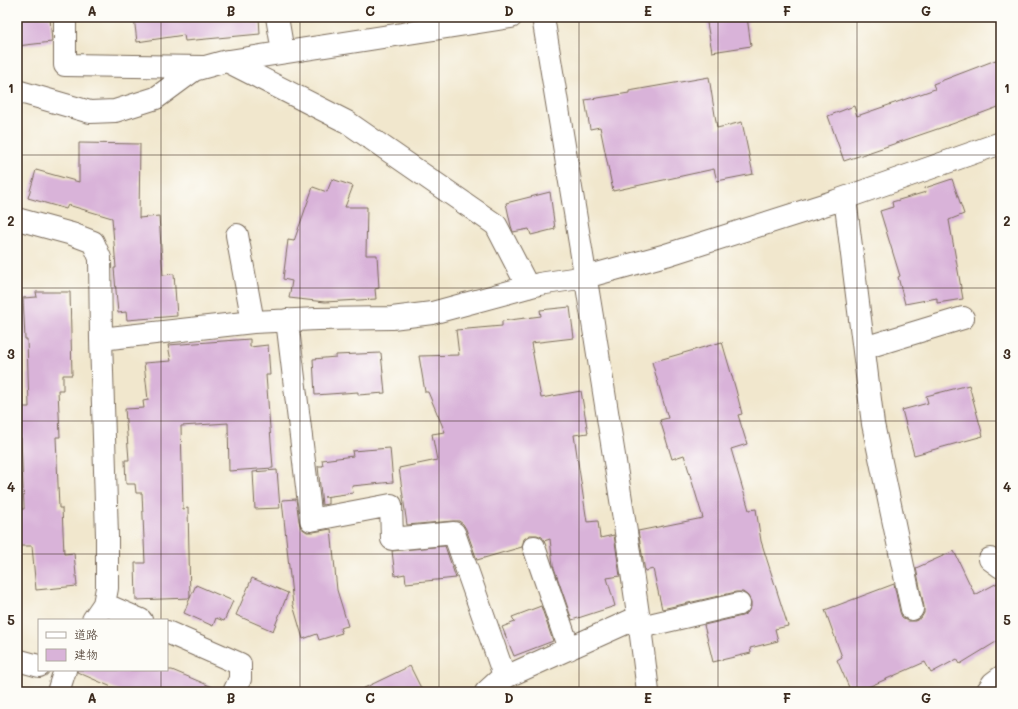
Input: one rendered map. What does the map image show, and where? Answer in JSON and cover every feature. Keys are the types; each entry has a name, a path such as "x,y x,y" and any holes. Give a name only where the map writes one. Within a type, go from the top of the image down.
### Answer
{"street":[{"path":"65,17 65,65 204,67"},
{"path":"276,17 283,52"},
{"path":"17,91 90,112 115,111 156,98 194,70 228,61 511,17"},
{"path":"543,17 586,277 640,622 648,692"},
{"path":"228,61 347,122 496,225 528,287"},
{"path":"101,339 253,322 392,318 432,313 539,284 586,277 666,255 845,198 1001,143"},
{"path":"845,198 873,424 912,609"},
{"path":"17,218 72,234 93,242 100,258 107,588 99,612 136,619"},
{"path":"237,235 253,322"},
{"path":"864,348 963,318"},
{"path":"287,320 310,520 391,505 392,540 454,532 506,678"},
{"path":"534,547 569,649"},
{"path":"486,692 500,680 569,649 640,622 739,604"},
{"path":"168,632 240,664 240,679 234,692"},
{"path":"17,660 38,666"},
{"path":"987,692 993,683 1001,677"}],"building":[{"path":"17,17 50,17 52,42 17,46"},
{"path":"134,17 259,17 260,34 185,41 184,35 137,42"},
{"path":"706,17 747,17 751,46 712,52"},
{"path":"1001,58 1001,106 844,161 828,116 854,106 857,116 935,89 933,84"},
{"path":"709,77 717,128 742,122 753,174 717,181 714,169 613,191 600,127 590,129 585,100"},
{"path":"79,143 140,144 139,218 159,216 163,275 174,274 177,316 127,320 126,312 118,313 112,218 68,205 66,209 28,198 36,170 79,182"},
{"path":"332,179 353,186 345,207 367,207 366,255 377,255 379,288 375,289 376,299 325,302 289,298 292,281 283,279 288,240 294,241 313,187 327,192"},
{"path":"952,179 964,214 949,220 963,299 937,303 937,298 905,304 898,277 900,276 880,211 893,207 892,202 926,192 925,188"},
{"path":"550,192 555,229 531,235 529,229 513,232 506,203"},
{"path":"36,292 70,292 72,375 63,375 63,390 58,390 60,437 56,437 59,508 62,508 64,554 74,553 77,586 36,590 32,546 17,546 17,509 24,509 21,438 17,439 17,407 29,407 27,339 25,339 23,298 37,297"},
{"path":"570,307 574,338 531,343 541,398 581,391 588,433 574,435 587,522 598,521 600,538 614,535 620,576 607,578 615,606 572,620 553,565 550,539 544,541 542,537 530,535 524,539 522,547 477,560 466,529 459,521 407,525 399,468 437,460 432,434 445,432 428,392 425,392 419,356 459,355 456,330 502,326 502,321 541,316 540,310"},
{"path":"250,339 250,347 268,345 270,375 266,375 273,468 229,471 228,423 181,426 183,509 188,508 190,598 136,600 135,563 145,563 142,493 136,493 135,484 126,484 125,460 129,460 125,409 144,408 143,401 148,400 144,363 171,361 168,345"},
{"path":"722,342 742,414 738,415 747,444 731,449 749,510 756,509 761,541 788,626 775,629 778,641 750,648 751,653 713,662 704,625 742,616 747,613 751,607 751,602 748,596 743,592 736,592 662,609 653,569 645,571 638,531 703,518 684,455 672,459 660,420 668,418 652,362"},
{"path":"381,353 385,393 358,395 358,392 315,395 313,359 336,357 336,355"},
{"path":"969,385 983,436 914,455 902,410 928,403 926,396"},
{"path":"390,448 393,482 352,486 353,493 324,497 328,497 328,504 322,505 318,466 323,466 322,460 353,456 352,451"},
{"path":"277,470 280,508 255,509 253,472"},
{"path":"296,499 301,528 307,532 331,529 337,590 348,626 340,628 342,633 319,640 317,634 303,639 293,605 282,500"},
{"path":"445,546 456,578 406,583 405,574 395,576 392,551"},
{"path":"954,551 975,595 1001,581 1001,639 960,664 957,659 931,673 925,662 857,692 851,692 837,660 842,657 825,610 894,584 902,617 908,621 915,621 921,618 924,613 916,568"},
{"path":"252,578 288,593 273,631 236,615"},
{"path":"196,585 233,601 224,621 216,618 213,626 184,613"},
{"path":"541,606 553,641 514,656 502,627 515,622 512,617"},
{"path":"410,666 423,692 356,692"},
{"path":"172,670 222,691 123,692 77,672"}]}
